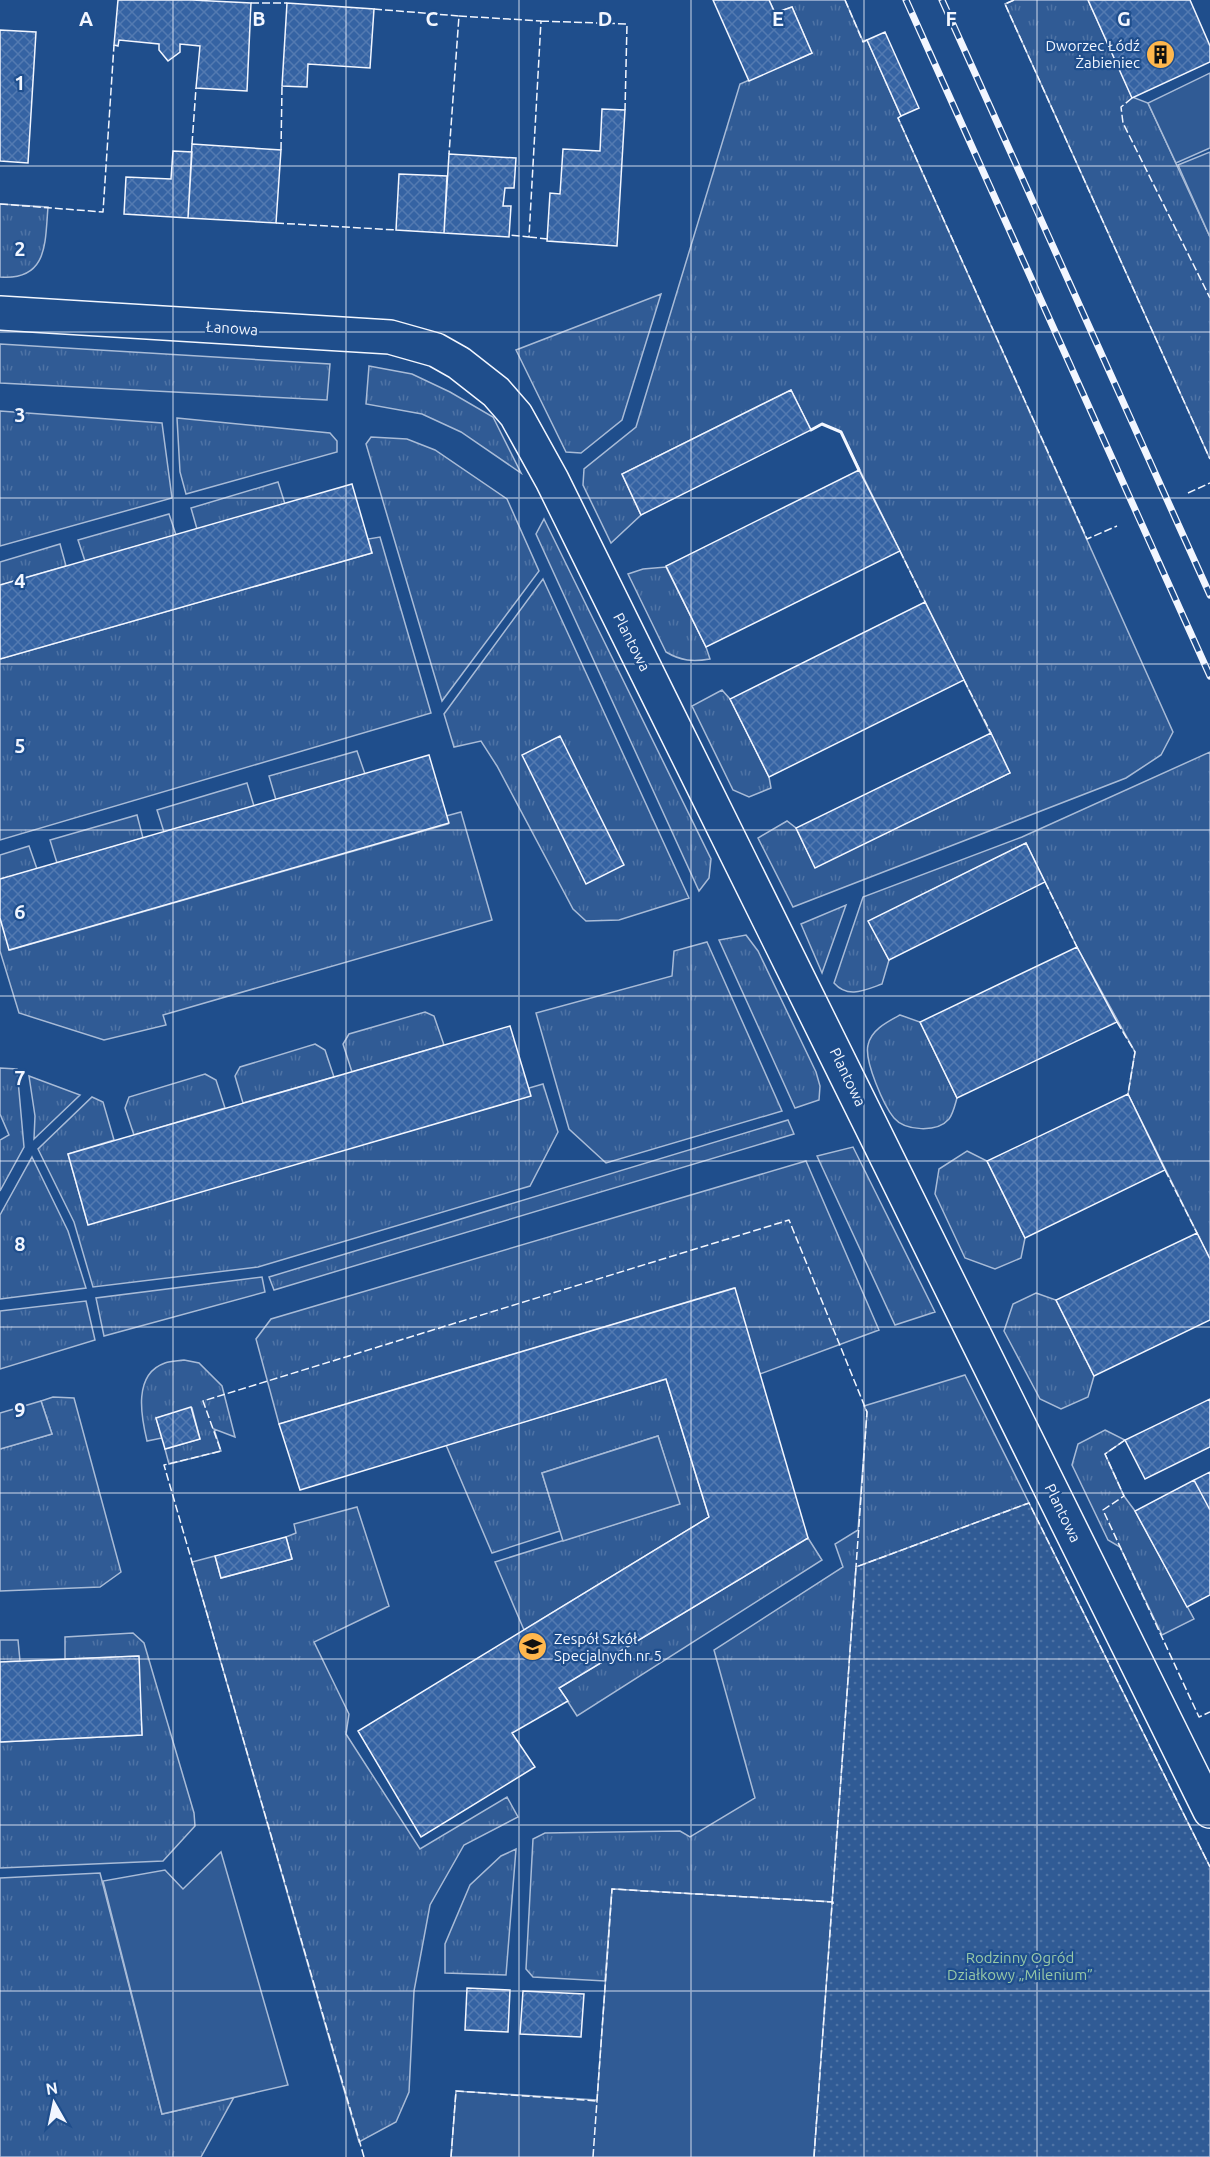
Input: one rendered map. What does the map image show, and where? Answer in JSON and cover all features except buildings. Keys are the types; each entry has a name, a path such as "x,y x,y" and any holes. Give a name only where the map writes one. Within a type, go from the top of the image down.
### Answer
{"street":[{"name":"Łanowa","path":"0,313 390,338 436,350 459,363"},
{"name":"Plantowa","path":"459,363 496,392 516,415 552,480 1210,1811"}],"green space":[{"path":"769,0 845,0 863,41 867,40 901,116 898,118 1173,732 1161,755 1126,778 793,907 758,838 787,821 796,828 815,867 1010,773 841,432 822,424 811,430 791,390 622,474 641,515 611,543 583,485 584,469 636,427 740,84 812,53 792,7 775,13"},
{"path":"1014,0 1088,0 1132,97 1148,103 1210,237 1210,459 1005,4"},
{"path":"0,204 48,207 41,257 27,273 16,277 0,277"},
{"path":"661,294 622,420 581,453 566,452 516,350"},
{"path":"0,344 330,364 327,400 0,383"},
{"path":"369,366 412,374 450,392 493,417 521,473 461,432 422,414 366,404"},
{"path":"0,411 162,423 172,498 0,546"},
{"path":"177,418 330,433 337,441 337,452 186,494 180,472"},
{"path":"371,437 407,439 435,450 507,499 539,571 442,701 366,444"},
{"path":"278,482 285,504 197,529 191,508"},
{"path":"169,514 176,535 85,561 78,540"},
{"path":"544,519 711,859 709,878 699,891 536,534"},
{"path":"380,537 431,713 0,840 0,659 372,553 368,539"},
{"path":"60,544 66,566 0,585 0,562"},
{"path":"666,567 710,659 687,660 666,652 628,574 643,569"},
{"path":"543,579 689,898 619,920 586,921 573,909 497,766 481,741 454,747 444,714"},
{"path":"722,690 730,699 769,777 771,788 749,797 733,790 692,706"},
{"path":"357,751 365,774 276,800 269,776"},
{"path":"1210,752 1210,1259 1128,1094 1135,1052 1077,947 1026,843 869,921 889,960 882,984 863,991 851,992 839,988 834,983 863,897 1022,837"},
{"path":"247,783 254,806 164,832 157,810"},
{"path":"461,812 492,920 163,1015 166,1025 104,1040 19,1013 0,951 0,918 10,950 448,824 446,816"},
{"path":"137,815 143,838 57,863 50,840"},
{"path":"29,846 37,869 0,879 0,855"},
{"path":"846,905 822,973 801,924"},
{"path":"746,935 758,951 816,1072 820,1086 819,1100 795,1108 719,940"},
{"path":"707,942 782,1111 606,1163 569,1129 536,1013 672,976 674,951"},
{"path":"425,1012 434,1016 444,1045 352,1072 343,1044 349,1034"},
{"path":"900,1015 920,1022 957,1098 949,1119 937,1127 913,1128 894,1118 885,1104 872,1072 868,1045 872,1035 880,1027"},
{"path":"315,1044 325,1050 334,1077 243,1103 235,1076 240,1067"},
{"path":"0,1068 17,1069 24,1147 0,1191 0,1140 9,1135 0,1114"},
{"path":"205,1074 216,1080 225,1108 134,1135 125,1108 129,1097"},
{"path":"29,1076 80,1095 34,1139 35,1116"},
{"path":"543,1084 558,1132 530,1186 258,1267 93,1287 74,1222 38,1149 92,1097 103,1102 114,1140 68,1154 88,1224 530,1096 529,1088"},
{"path":"788,1120 794,1134 274,1290 269,1277"},
{"path":"853,1147 935,1312 895,1325 817,1156"},
{"path":"967,1151 987,1161 1025,1238 1021,1258 995,1269 965,1258 935,1194 939,1169"},
{"path":"32,1157 68,1231 86,1288 0,1299 0,1215"},
{"path":"806,1161 879,1330 760,1374 734,1288 279,1424 256,1339 271,1319"},
{"path":"262,1277 265,1292 104,1336 96,1298"},
{"path":"1036,1293 1056,1300 1094,1376 1088,1397 1061,1409 1040,1399 1004,1331 1013,1304"},
{"path":"86,1301 95,1340 0,1369 0,1311"},
{"path":"184,1360 199,1363 222,1386 235,1437 214,1429 221,1451 169,1464 165,1449 200,1439 192,1408 156,1418 162,1438 147,1441 142,1397 148,1376 155,1368 165,1363"},
{"path":"965,1375 1029,1503 856,1567 833,1902 612,1889 605,1981 533,1977 526,1969 533,1839 545,1833 680,1831 690,1837 755,1798 714,1650 843,1567 835,1544 858,1530 867,1412 864,1406"},
{"path":"666,1379 709,1517 524,1630 495,1562 679,1504 658,1436 542,1473 560,1531 492,1553 446,1445"},
{"path":"53,1397 74,1398 121,1572 100,1587 0,1591 0,1449 52,1434 41,1401"},
{"path":"1105,1430 1125,1440 1105,1454 1124,1496 1135,1511 1194,1619 1162,1635 1120,1547 1108,1540 1072,1465 1078,1444"},
{"name":"Rodzinny Ogród Działkowy „Milenium”","path":"1029,1503 1210,1867 1210,2157 814,2157 856,1567"},
{"path":"357,1507 389,1606 314,1642 349,1714 346,1734 420,1849 507,1797 518,1817 464,1845 430,1905 414,1991 409,2092 396,2122 359,2142 192,1562 215,1556 221,1578 292,1559 286,1537 296,1533 294,1524"},
{"path":"808,1538 822,1560 577,1716 559,1688"},
{"path":"133,1633 144,1643 194,1813 195,1826 163,1861 0,1868 0,1742 142,1735 138,1656 65,1659 65,1637"},
{"path":"0,1640 18,1640 20,1661 0,1662"},
{"path":"516,1849 506,1975 445,1973 445,1944 470,1885 501,1856"},
{"path":"100,1873 162,2114 234,2097 201,2157 0,2157 0,1878"}],"shaded area":[{"path":"1210,73 1210,148 1176,163 1148,103"},
{"path":"1210,152 1210,237 1178,165"},
{"path":"41,1401 52,1434 0,1449 0,1413"},
{"path":"658,1436 680,1504 563,1541 542,1473"},
{"path":"221,1852 288,2085 162,2114 103,1881 165,1870 183,1889"},
{"path":"612,1889 833,1902 814,2157 451,2157 456,2091 597,2100"}],"railway":[{"path":"906,0 1210,676"},
{"path":"942,0 1210,595"}],"fence":[{"path":"845,0 863,42 867,40"},
{"path":"1014,0 1005,4 1210,459"},
{"path":"251,3 287,3"},
{"path":"374,9 459,16 449,154"},
{"path":"459,16 541,21 529,237 509,235"},
{"path":"541,21 627,24 625,110"},
{"path":"0,204 103,212 114,45"},
{"path":"281,150 282,86"},
{"path":"192,144 196,88"},
{"path":"1132,98 1121,107 1123,123 1210,298"},
{"path":"901,116 898,118 1087,539 1117,526"},
{"path":"276,223 396,230"},
{"path":"529,237 548,239"},
{"path":"1188,493 1210,483"},
{"path":"900,551 925,602"},
{"path":"964,680 991,733"},
{"path":"1045,882 1077,947"},
{"path":"1117,1022 1135,1052 1128,1094"},
{"path":"1165,1170 1197,1233"},
{"path":"364,2157 164,1465 221,1451 203,1401 789,1220 867,1412 856,1567"},
{"path":"1125,1440 1105,1454 1124,1496 1103,1510 1199,1717 1210,1712"},
{"path":"814,2157 856,1567 1029,1503 1210,1867"},
{"path":"593,2157 612,1889 833,1902 833,1904"},
{"path":"451,2157 456,2091 597,2101 597,2103"}],"wall":[{"path":"811,430 822,424 841,432 859,470"}],"place":[{"name":"Dworzec Łódź Żabieniec","path":"1161,54"},
{"name":"Zespół Szkół Specjalnych nr 5","path":"533,1647"}]}
